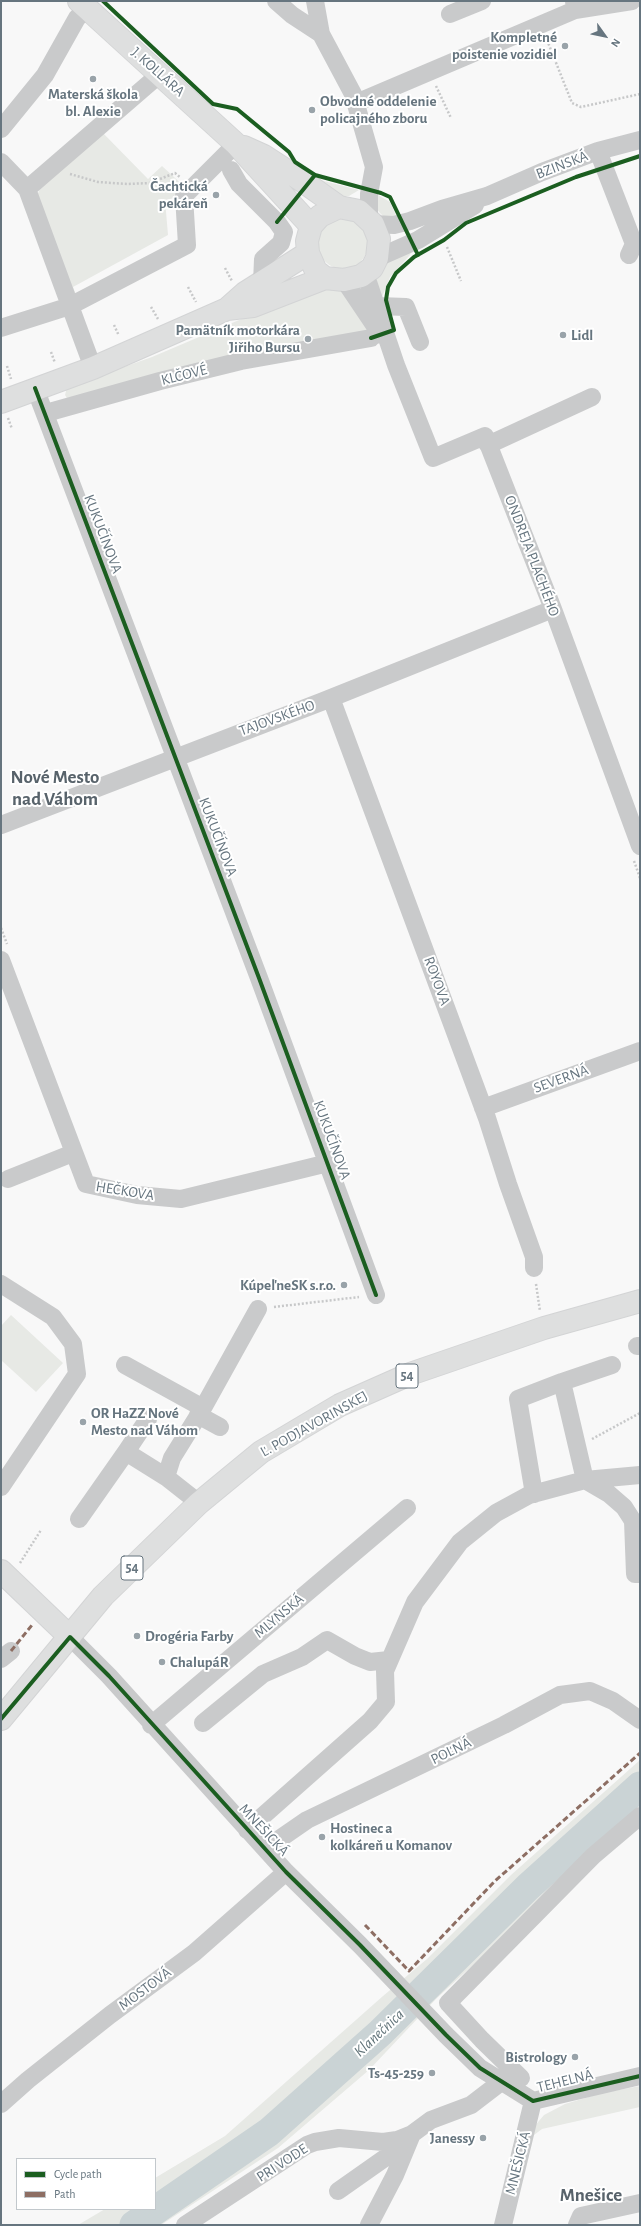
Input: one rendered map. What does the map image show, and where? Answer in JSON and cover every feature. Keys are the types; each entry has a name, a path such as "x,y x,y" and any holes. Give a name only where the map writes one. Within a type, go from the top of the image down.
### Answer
{"main road":[{"name":"J. KOLLÁRA","path":"83,5 236,144 311,226"},
{"name":"J. KOLLÁRA","path":"236,144 264,156 343,208"},
{"path":"227,309 253,306 335,279 355,279 371,266 379,239 371,222 359,211 343,208 320,216 311,226 306,241 308,253 316,271 335,279"},
{"path":"1,402 35,388 93,368 227,309 245,294 308,253"},
{"name":"Ľ. PODJAVORINSKEJ","path":"70,1637 103,1596 199,1502 261,1452 340,1405 410,1374 544,1328 640,1300"},
{"path":"10,1567 70,1637"},
{"name":"54","path":"1,1719 70,1637"}],"street":[{"path":"276,1 292,15 321,34"},
{"path":"292,15 310,1"},
{"path":"316,1 321,34 356,103 374,167 369,194 371,222"},
{"path":"450,14 482,1"},
{"path":"356,103 540,24 575,6 632,1"},
{"path":"1,129 45,75 83,5"},
{"path":"27,188 160,74"},
{"name":"BZINSKÁ","path":"371,222 394,225 402,223 487,196 598,151 640,140"},
{"path":"1,328 70,306 186,245 184,196 236,144"},
{"path":"598,151 634,249"},
{"path":"1,162 27,188 93,368"},
{"path":"231,170 238,184 277,222 284,232 281,243 263,260 262,283"},
{"path":"343,208 369,194"},
{"name":"BZINSKÁ","path":"371,266 418,240 487,196"},
{"path":"371,266 378,306 379,339"},
{"path":"335,279 375,329 432,458 485,436 488,445 592,397"},
{"path":"378,306 406,307 420,342"},
{"name":"KLČOVÉ","path":"46,413 160,381 241,361 379,339"},
{"name":"KUKUČÍNOVA","path":"35,388 46,413 174,757 328,1163 376,1295"},
{"name":"ONDREJA PLACHÉHO","path":"488,445 553,610 640,846"},
{"name":"TAJOVSKÉHO","path":"1,825 174,757 331,698 553,610"},
{"name":"ROYOVA","path":"331,698 483,1108 534,1257 534,1268"},
{"name":"HEČKOVA","path":"1,960 86,1184 137,1195 181,1199 328,1163"},
{"name":"SEVERNÁ","path":"483,1108 640,1051"},
{"path":"8,1179 73,1153"},
{"path":"1,1284 53,1318 73,1344 76,1374 1,1487"},
{"path":"166,1477 172,1458 258,1309"},
{"path":"125,1365 200,1411 220,1427"},
{"path":"534,1494 518,1399 612,1365"},
{"path":"562,1382 586,1480 609,1494 624,1507 633,1521 635,1574 640,1574"},
{"path":"79,1519 148,1420"},
{"path":"126,1452 166,1477 199,1502"},
{"path":"247,1830 370,1721 386,1702 385,1671 415,1602 460,1542 496,1513 534,1494 586,1480 640,1475"},
{"name":"MLYNSKÁ","path":"151,1725 407,1508"},
{"name":"MNEŠICKÁ","path":"70,1637 110,1676 151,1725 286,1872 360,1945 446,2035"},
{"path":"203,1723 263,1674 302,1657 327,1640 355,1656 370,1662 389,1660"},
{"name":"POĽNÁ","path":"265,1849 306,1820 504,1725 560,1696 590,1691 613,1701 640,1720"},
{"path":"521,2078 482,2040 448,2003 593,1856 640,1816"},
{"name":"MOSTOVÁ","path":"1,2104 28,2080 92,2029 194,1953 286,1872"},
{"name":"TEHELNÁ","path":"446,2035 480,2068 533,2101 640,2076"},
{"path":"338,2191 408,2142 431,2120 471,2105 501,2082"},
{"name":"MNEŠICKÁ","path":"503,2225 533,2101"},
{"name":"PRI VODE","path":"186,2225 252,2182 282,2160 316,2142 349,2138 383,2142 397,2140 408,2142"},
{"path":"369,2225 395,2175 408,2142"},
{"path":"577,2225 581,2216 640,2203"}],"path":[{"path":"540,24 572,102 581,107 640,94"},
{"path":"429,72 451,118"},
{"path":"54,165 71,174 105,183 150,183 175,173 192,188"},
{"path":"447,247 461,281"},
{"path":"225,268 236,289"},
{"path":"188,287 199,308"},
{"path":"151,307 161,325"},
{"path":"114,326 121,340"},
{"path":"51,352 55,363"},
{"path":"7,366 12,380"},
{"path":"534,1268 541,1315"},
{"path":"258,1309 376,1295"},
{"path":"578,1448 640,1413"},
{"path":"10,1567 41,1530"}],"shaded area":[{"path":"102,132 148,179 162,166 186,188 179,197 165,200 168,235 73,287 77,297 75,297 36,198 41,186"},
{"path":"317,180 359,190 349,196 341,196"},
{"path":"378,195 390,202 397,218 385,218 380,213 376,208"},
{"path":"343,219 357,223 364,230 368,244 364,258 357,265 343,269 329,265 322,258 318,244 322,230 329,223"},
{"path":"411,251 410,255 390,277 382,297 376,287 377,277 388,260"},
{"path":"319,286 340,289 373,334 67,398 65,395 67,387 152,357"},
{"path":"11,1315 63,1363 36,1392 1,1360 1,1326"},
{"path":"640,1760 640,1800 561,1884 436,1999 369,2070 278,2148 161,2225 78,2225 103,2210 156,2210 156,2177 225,2136 427,1959 511,1875"},
{"path":"640,2086 640,2107 542,2129 534,2135 533,2128 544,2115 565,2104 602,2093"}],"waterway":[{"name":"Klanečnica","path":"156,2210 269,2132 380,2033 528,1887 640,1786"},
{"name":"Klanečnica","path":"134,2225 156,2210"}],"marked path":[{"path":"11,1651 32,1625"},
{"path":"365,1925 409,1971 495,1881 640,1753"}],"cycle path":[{"path":"103,1 213,104 237,109 289,152 295,162 315,175 381,193 390,197 418,255"},
{"path":"371,338 394,330 386,300 388,287 396,273 414,257 444,240 466,223 576,177 640,156"},
{"path":"277,222 315,175"},
{"path":"35,388 259,978 376,1295"},
{"path":"1,1719 70,1637 109,1676 286,1872 360,1945 446,2035 480,2068 533,2101 640,2076"}],"place":[{"name":"Kompletné poistenie vozidiel","path":"565,46"},
{"name":"Materská škola bl. Alexie","path":"93,79"},
{"name":"Obvodné oddelenie policajného zboru","path":"312,110"},
{"name":"Čachtická pekáreň","path":"216,195"},
{"name":"Lidl","path":"563,335"},
{"name":"Pamätník motorkára Jiřiho Bursu","path":"308,339"},
{"name":"KúpeľneSK s.r.o.","path":"344,1285"},
{"name":"OR HaZZ Nové Mesto nad Váhom","path":"83,1422"},
{"name":"Drogéria Farby","path":"137,1636"},
{"name":"ChalupáR","path":"162,1662"},
{"name":"Hostinec a kolkáreň u Komanov","path":"322,1837"},
{"name":"Bistrology","path":"575,2057"},
{"name":"Ts-45-259","path":"432,2073"},
{"name":"Janessy","path":"483,2138"}],"district":[{"name":"Nové Mesto nad Váhom","path":"55,788"},
{"name":"Mnešice","path":"591,2195"}]}
